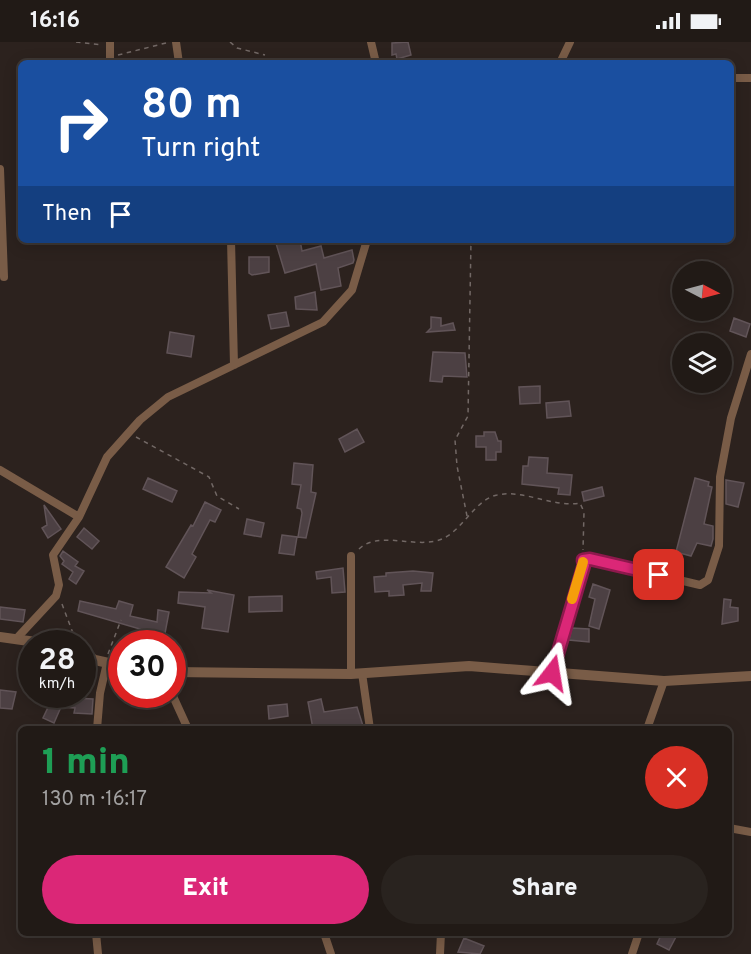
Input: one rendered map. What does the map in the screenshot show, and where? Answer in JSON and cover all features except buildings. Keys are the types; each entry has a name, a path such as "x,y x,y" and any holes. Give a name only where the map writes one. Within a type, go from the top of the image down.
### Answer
{"street":[{"path":"176,42 179,60"},
{"path":"371,42 375,60"},
{"path":"561,60 570,42"},
{"path":"110,44 111,60"},
{"path":"734,78 751,78"},
{"path":"0,169 4,277"},
{"path":"231,243 234,365"},
{"path":"0,637 17,638 56,596 59,585 53,555 79,517 102,464 127,433 168,397 315,326 331,314 343,302 356,282 366,243"},
{"path":"552,673 584,565 583,560 590,559 700,585 708,580 719,546 720,477 731,418 751,354"},
{"path":"0,470 79,517"},
{"path":"351,556 357,674 369,726"},
{"path":"96,658 107,663 100,693 97,726"},
{"path":"186,672 357,674 469,666 664,681 751,676"},
{"path":"647,726 664,681"},
{"path":"178,708 187,726"},
{"path":"732,829 751,832"},
{"path":"96,936 98,954"},
{"path":"325,936 331,954"},
{"path":"441,936 442,953"},
{"path":"632,954 638,936"}],"path":[{"path":"76,42 110,44"},
{"path":"111,60 161,44 176,42"},
{"path":"230,42 237,48 265,56"},
{"path":"468,517 457,466 455,440 468,417 471,243"},
{"path":"127,433 207,476 217,496 239,509"},
{"path":"351,556 363,545 380,541 416,542 444,538 498,494 580,503 584,512 583,560"},
{"path":"56,596 73,630"},
{"path":"107,663 111,642 121,620"}],"slow traffic":[{"path":"572,599 584,565 583,562"}],"route":[{"path":"552,673 584,565 583,560 590,559 659,575"}]}
